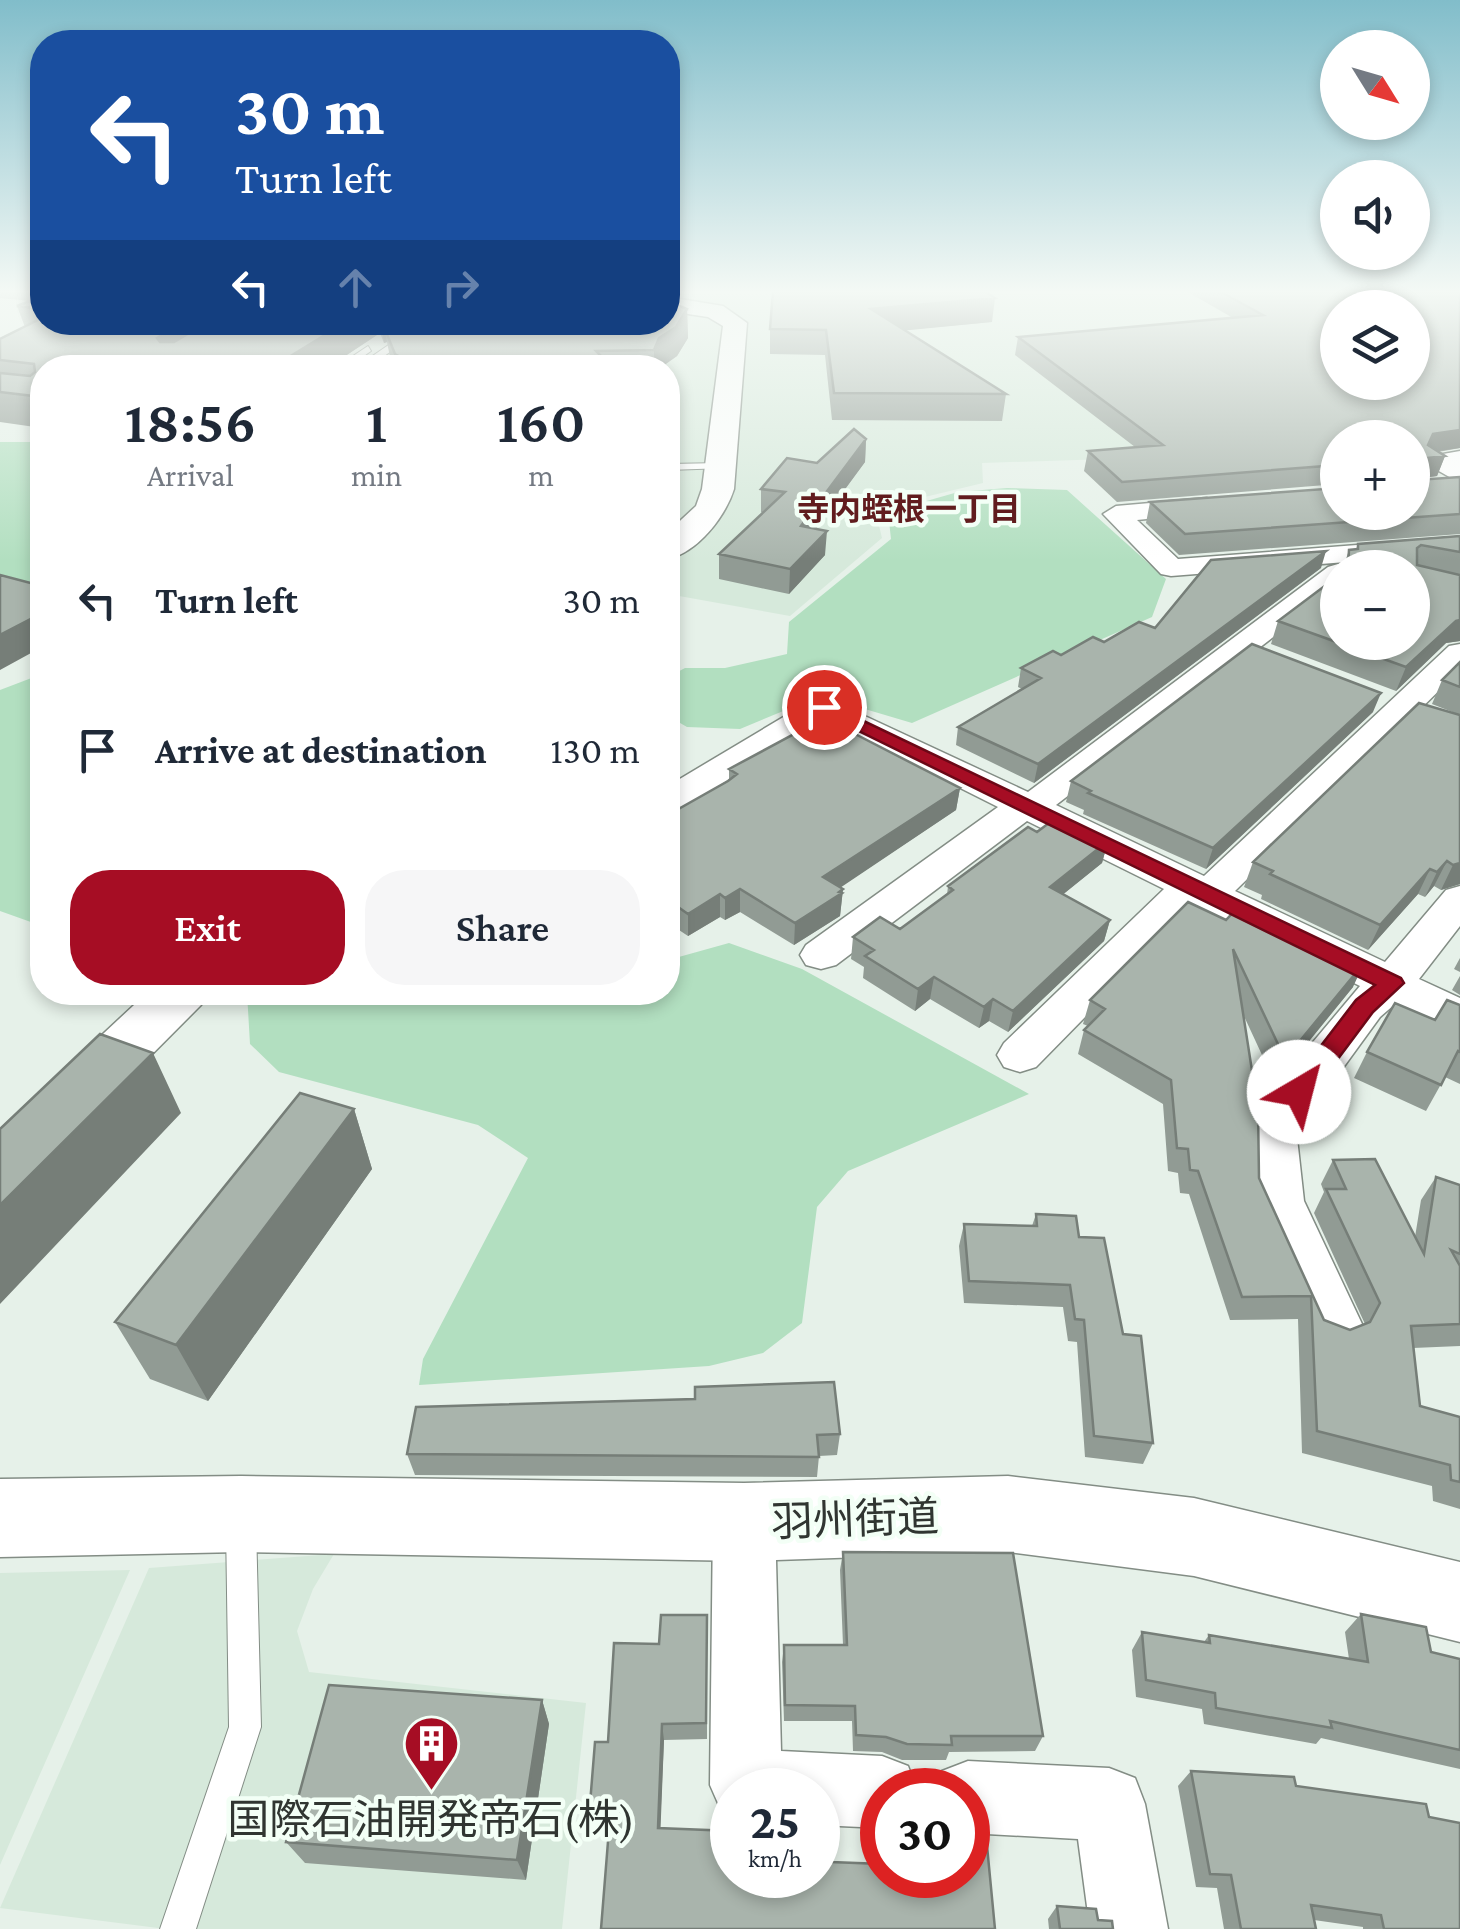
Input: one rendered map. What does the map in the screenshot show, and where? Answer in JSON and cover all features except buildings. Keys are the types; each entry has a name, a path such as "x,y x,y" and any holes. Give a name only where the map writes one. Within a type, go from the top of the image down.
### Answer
{"street":[{"path":"680,538 712,510 722,466 730,381"},
{"path":"1460,458 1434,462 1460,476"},
{"path":"1430,489 1460,486"},
{"path":"1228,504 1116,514 1171,568 1320,566"},
{"path":"1430,550 1460,545"},
{"path":"821,955 1026,808 1320,583"},
{"path":"1241,647 1276,660"},
{"path":"1020,1055 1199,891 1416,712 1460,652"},
{"path":"1365,694 1416,712"},
{"path":"680,795 824,707 1460,1017"},
{"path":"1334,1324 1278,1201 1272,1137 1299,1092 1364,1006 1392,983 1460,899"},
{"path":"0,1168 169,1005"},
{"name":"羽州街道","path":"0,1518 241,1514 744,1522 1008,1514 1194,1538 1460,1602"},
{"path":"744,1522 746,1785 860,1791"},
{"path":"990,1798 1109,1804 1129,1929"}],"lane":[{"path":"680,467 722,466"},
{"path":"178,1929 244,1727 241,1514"}],"shaded area":[{"path":"680,381 1320,381 1320,400 1430,400 1430,381 1460,381 1460,420 1430,424 1430,420 1320,420 1320,438 1167,457 982,463 983,483 875,509 882,538 790,616 680,596"},
{"path":"334,1554 313,1589 297,1631 309,1672 586,1703 562,1929 166,1929 0,1908 149,1568"},
{"path":"130,1570 0,1865 0,1573"}],"green space":[{"path":"0,442 30,442 30,593 0,586"},
{"path":"1007,488 1067,490 1166,579 1152,617 912,723 848,704 793,707 740,729 687,727 680,723 680,671 725,668 787,654 789,622 891,539 888,512 958,492"},
{"path":"30,679 30,922 0,911 0,690"},
{"path":"729,943 802,969 1029,1094 848,1171 817,1207 802,1323 763,1353 709,1366 419,1385 423,1359 528,1158 478,1125 279,1072 250,1044 248,1005 680,1005 680,957"}],"place":[{"name":"国際石油開発帝石(株)","path":"431,1793"}],"district":[{"name":"寺内蛭根一丁目","path":"909,509"}],"route":[{"path":"824,707 1392,983 1364,1006 1299,1092"}]}
